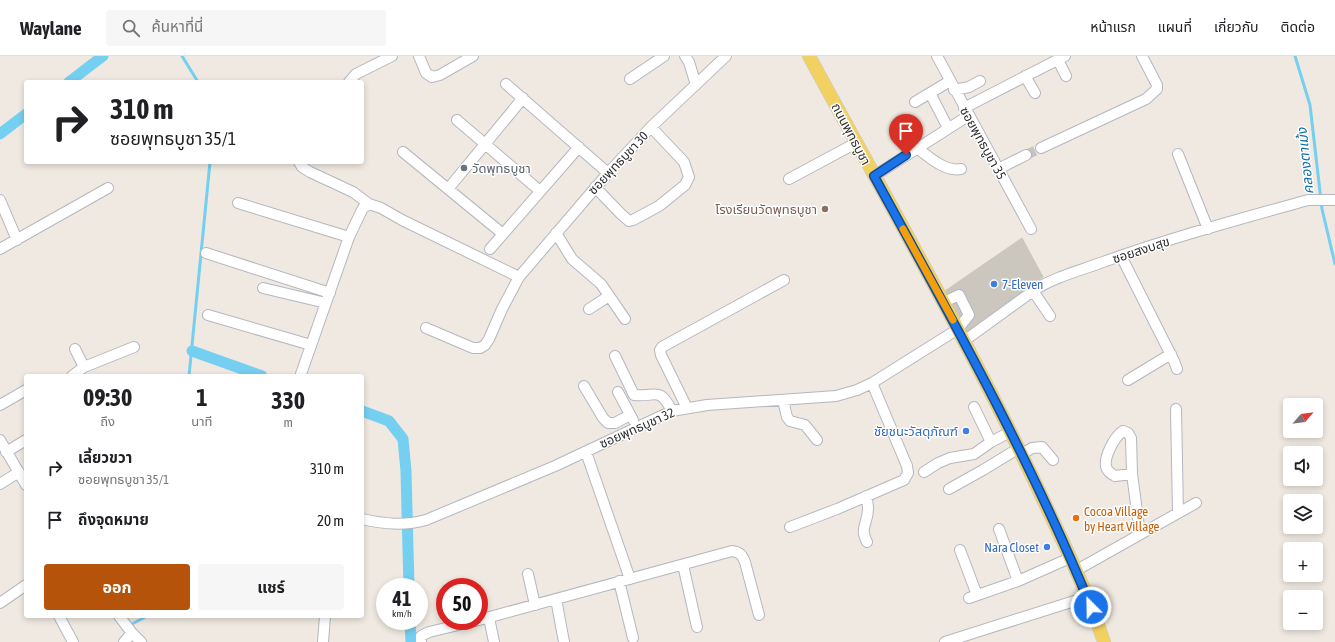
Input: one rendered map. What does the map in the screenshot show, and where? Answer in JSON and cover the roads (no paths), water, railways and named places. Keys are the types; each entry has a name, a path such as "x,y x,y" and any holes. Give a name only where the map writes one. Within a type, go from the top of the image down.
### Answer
{"main road":[{"name":"ถนนพุทธบูชา","path":"809,56 944,302 1020,451 1070,558 1104,642"}],"street":[{"path":"351,80 356,74 392,56"},
{"path":"419,56 426,73 432,77 440,75 473,56"},
{"path":"630,79 664,56"},
{"name":"ซอยพุทธบูชา 30","path":"426,328 473,348 480,348 485,345 518,277 595,187 651,127 726,56"},
{"name":"ซอยพุทธบูชา 35","path":"937,56 954,90 1031,229"},
{"path":"1041,148 1146,99 1154,92 1157,89 1157,85 1142,56"},
{"path":"690,58 696,85"},
{"path":"874,176 948,128 966,112 1025,76 1061,58 1066,76"},
{"path":"1025,76 1035,93"},
{"path":"915,102 950,80"},
{"path":"954,90 969,87 980,82"},
{"path":"506,84 608,173"},
{"path":"930,93 948,128"},
{"path":"448,189 522,98"},
{"path":"457,120 540,191"},
{"path":"595,187 629,221 659,206 685,185 689,177 684,162 651,127"},
{"path":"789,179 856,143"},
{"path":"490,249 579,147"},
{"path":"917,148 936,162 950,169 961,169"},
{"path":"403,152 503,234"},
{"path":"1178,154 1208,229"},
{"path":"998,169 1026,155"},
{"path":"300,164 310,172 353,192 369,204 381,208 402,220 518,277"},
{"path":"0,249 108,188"},
{"path":"0,200 17,240"},
{"name":"ซอยสงบสุข","path":"961,335 1044,284 1121,256 1308,200 1333,200"},
{"path":"238,203 349,237"},
{"path":"301,374 349,237 363,208 369,204"},
{"path":"556,233 572,259 594,277 625,319"},
{"path":"206,253 330,292"},
{"path":"1121,256 1171,354 1177,369"},
{"path":"687,408 661,355 660,350 662,347 784,280"},
{"path":"263,288 326,303"},
{"path":"1032,291 1050,316"},
{"path":"589,309 609,296"},
{"path":"208,315 311,345"},
{"name":"ซอยพุทธบูชา 32","path":"364,519 391,524 402,524 416,523 438,516 586,452 672,411 687,408 836,396 857,390 961,335"},
{"path":"75,374 84,367 134,347"},
{"path":"75,349 84,367"},
{"path":"1128,380 1171,354"},
{"path":"615,356 634,395 661,395 666,399 672,411"},
{"path":"790,527 837,509 904,480 908,474 907,466 872,383"},
{"path":"584,386 603,418 608,423 615,423 630,415"},
{"path":"0,405 24,391"},
{"path":"618,392 636,427"},
{"path":"783,400 787,417 790,421 805,425 817,440"},
{"path":"974,408 991,442"},
{"path":"1176,409 1178,513"},
{"path":"924,472 938,463 950,458 974,454 991,442 1010,432"},
{"path":"0,440 24,481"},
{"path":"6,452 24,441"},
{"path":"949,489 1020,451 1042,447 1053,460"},
{"path":"586,452 630,578"},
{"path":"0,484 19,472"},
{"path":"1132,474 1140,534"},
{"path":"866,496 868,508 863,528 863,535 867,542"},
{"path":"1075,571 1196,503"},
{"path":"999,529 1018,581"},
{"path":"960,550 973,597 1018,581 1070,558"},
{"path":"488,618 732,551 738,552 746,562 759,615"},
{"path":"683,565 697,627"},
{"path":"528,574 535,606"},
{"path":"619,582 633,638"},
{"path":"0,603 24,586"},
{"path":"945,642 1087,597"},
{"path":"556,599 564,642"},
{"path":"60,618 73,642"},
{"path":"121,618 141,642"},
{"path":"323,642 325,618"},
{"path":"488,628 494,642"},
{"path":"421,642 421,636 428,632 437,630"},
{"path":"124,642 132,633"}],"waterway":[{"path":"72,80 103,56"},
{"path":"182,56 197,80"},
{"name":"คลองตาเม้ง","path":"1295,56 1310,105 1322,209 1335,264"},
{"path":"0,134 24,116"},
{"path":"189,374 210,164"},
{"path":"192,351 256,374"},
{"path":"364,412 389,421 403,439 406,471 409,578"},
{"path":"132,624 143,618"},
{"path":"410,630 411,642"}],"tunnel":[{"path":"1026,155 1041,148"}],"place":[{"name":"วัดพุทธบูชา","path":"464,168"},
{"name":"โรงเรียนวัดพุทธบูชา","path":"825,209"},
{"name":"7-Eleven","path":"994,284"},
{"name":"ชัยชนะวัสดุภัณฑ์","path":"966,431"},
{"name":"Cocoa Village by Heart Village","path":"1076,518"},
{"name":"Nara Closet","path":"1047,547"}]}
